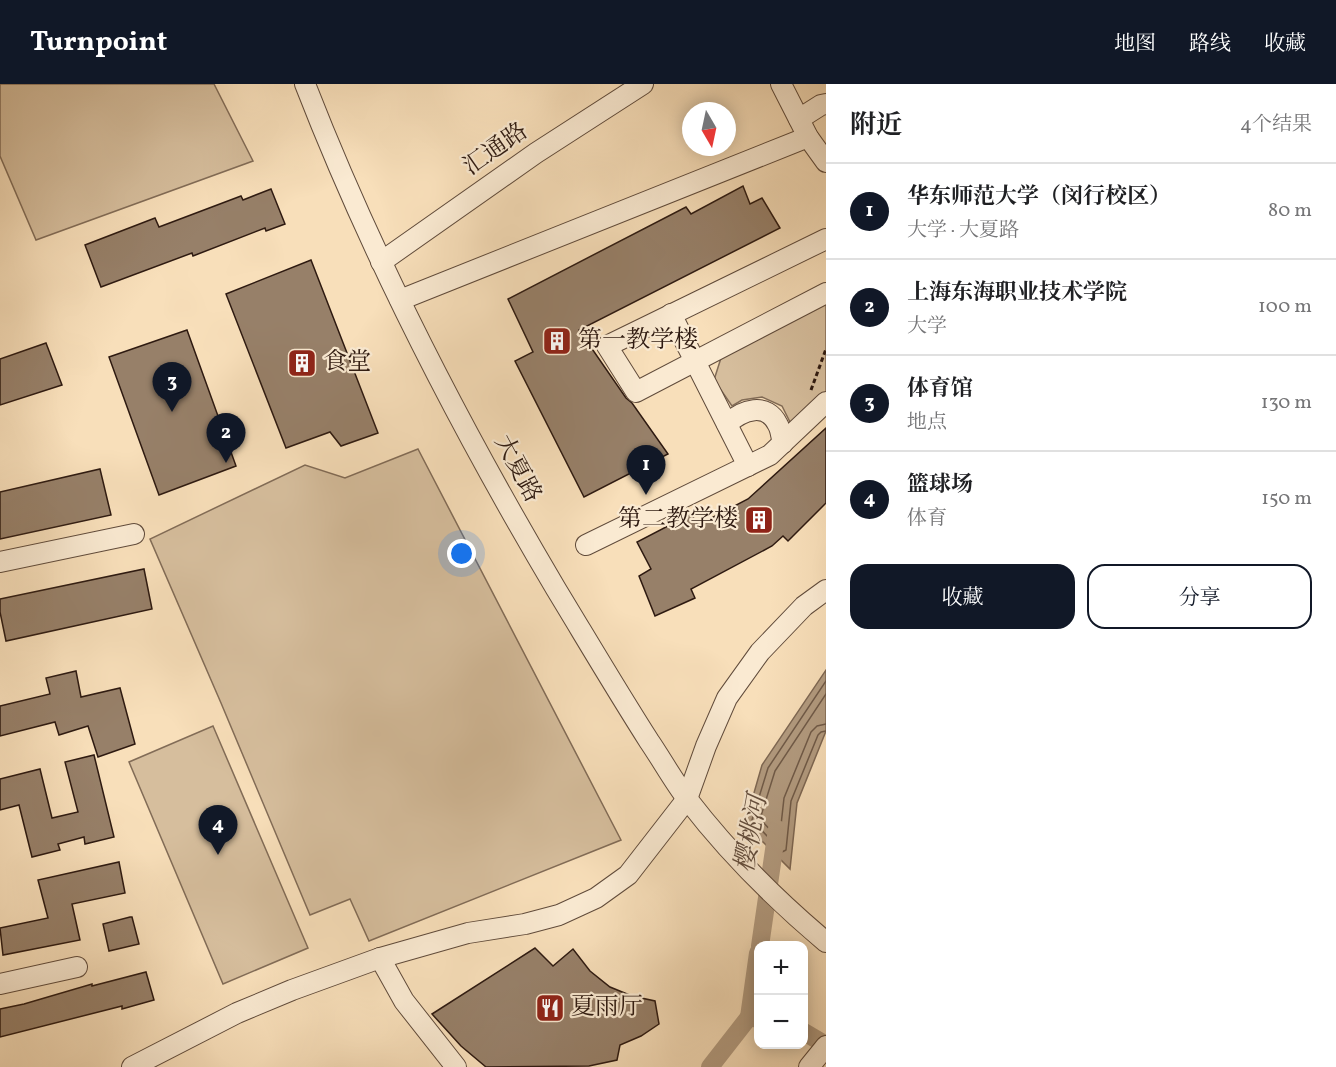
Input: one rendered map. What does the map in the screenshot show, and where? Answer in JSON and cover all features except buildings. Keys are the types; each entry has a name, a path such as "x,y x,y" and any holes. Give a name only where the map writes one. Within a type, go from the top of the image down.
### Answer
{"street":[{"name":"大夏路","path":"305,84 333,156 429,360 514,518 615,688 687,799 732,852 801,921 826,942"},
{"name":"汇通路","path":"381,262 536,153 643,84"},
{"path":"781,84 808,137 826,162"},
{"path":"799,119 826,104"},
{"path":"400,300 808,137"},
{"path":"826,238 607,346 636,392 826,293"},
{"path":"670,314 748,466"},
{"path":"586,545 770,455 826,402"},
{"path":"727,424 736,415 754,409 771,414 778,425 783,443"},
{"path":"0,562 134,534"},
{"path":"132,1067 237,1013 292,990 380,958 468,933 525,924 560,915 596,898 628,875 687,799 706,746 727,698 760,652 804,606 826,590"},
{"path":"380,958 404,1001 456,1067"},
{"path":"0,984 76,967"},
{"path":"809,1067 826,1046"}],"shaded area":[{"path":"0,84 214,84 253,161 36,240 0,156"},
{"path":"826,302 826,392 791,424 782,406 762,397 742,400 732,406 714,380 721,358"},
{"path":"418,449 621,840 369,941 350,899 310,915 150,539 305,465 345,478"},
{"path":"213,726 308,948 223,984 129,762"}],"water":[{"path":"826,670 826,731 797,803 790,869 745,824 762,765"}],"waterway":[{"name":"樱桃河","path":"761,941 777,829"},
{"name":"樱桃河","path":"749,1017 754,981"},
{"path":"710,1067 749,1017 754,1018"},
{"path":"808,1034 826,1045"}],"place":[{"name":"第一教学楼","path":"557,341"},
{"name":"食堂","path":"302,363"},
{"name":"体育馆","path":"172,412"},
{"name":"上海东海职业技术学院","path":"226,463"},
{"name":"华东师范大学（闵行校区）","path":"646,495"},
{"name":"第二教学楼","path":"759,520"},
{"name":"篮球场","path":"218,855"},
{"name":"夏雨厅","path":"550,1008"}]}
